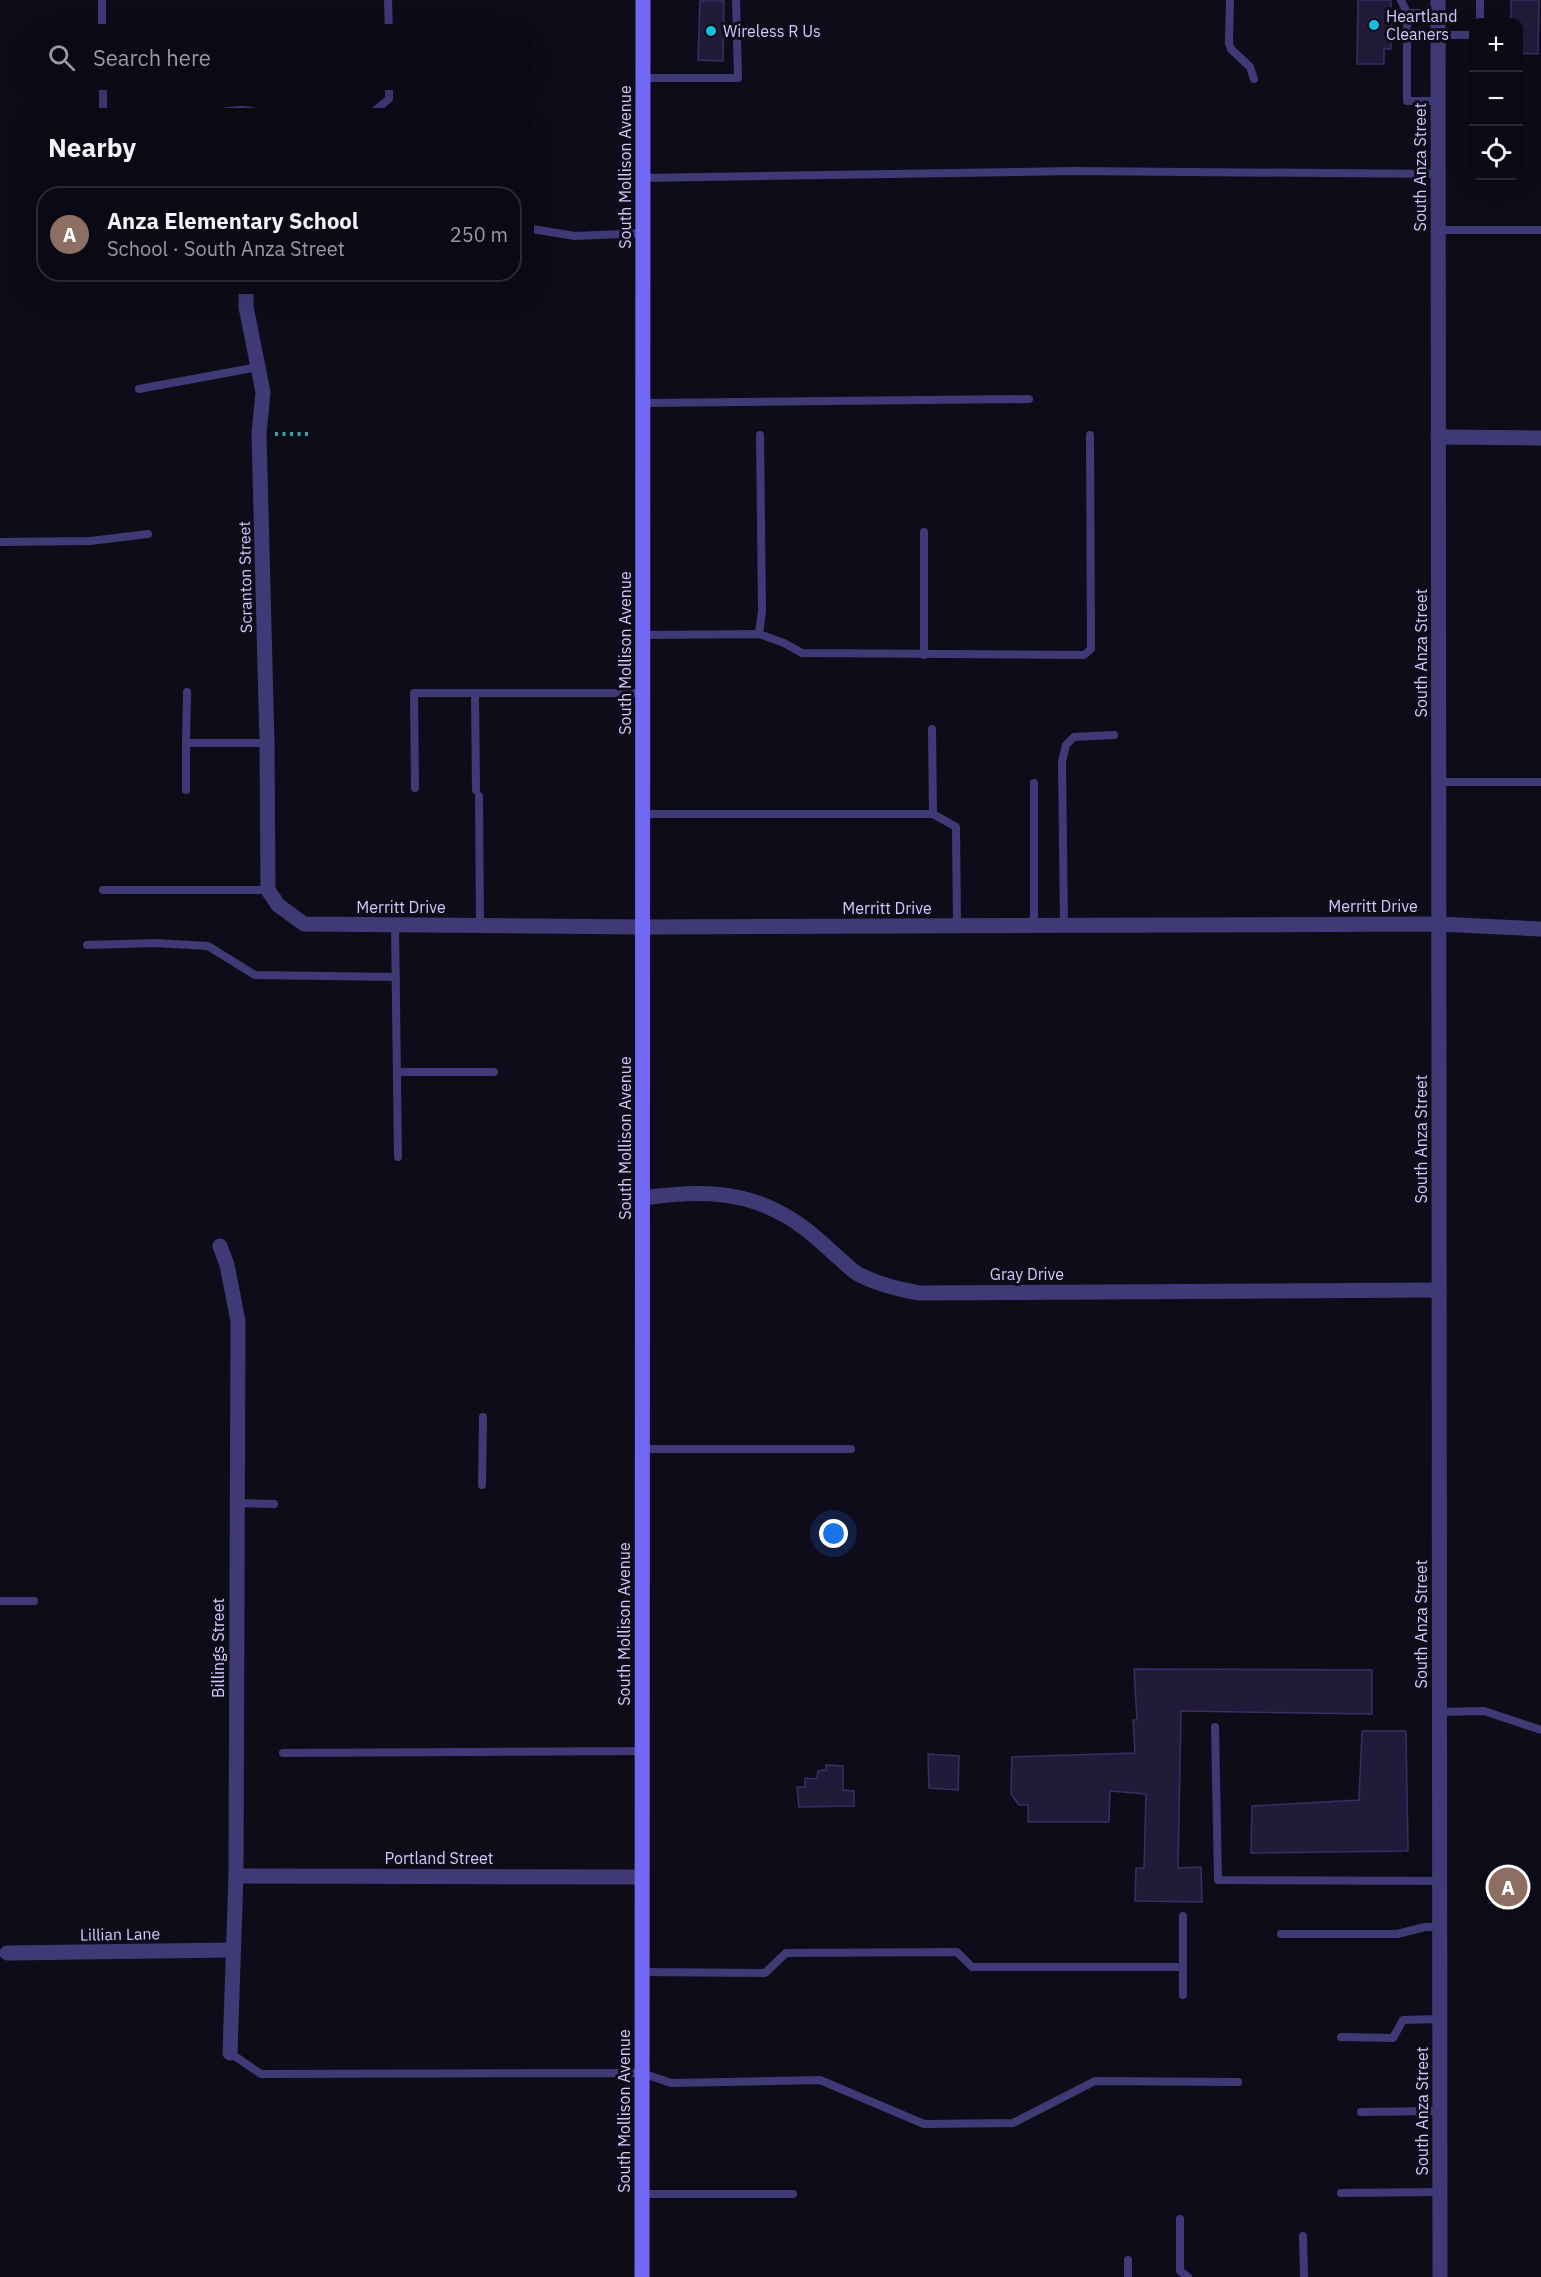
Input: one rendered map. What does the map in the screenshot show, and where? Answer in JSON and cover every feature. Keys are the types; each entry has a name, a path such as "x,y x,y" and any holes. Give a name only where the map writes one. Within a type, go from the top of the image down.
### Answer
{"main road":[{"name":"South Mollison Avenue","path":"642,2277 644,0"}],"street":[{"name":"South Anza Street","path":"1438,7 1440,2277"},
{"name":"Scranton Street","path":"246,294 246,307 262,392 259,434 267,743 268,890"},
{"path":"1438,437 1541,438"},
{"name":"Merritt Drive","path":"268,890 278,905 304,924 644,927 1438,924 1541,929"},
{"name":"Gray Drive","path":"644,1198 693,1192 731,1195 750,1200 804,1227 857,1273 890,1288 919,1293 1439,1290"},
{"name":"Billings Street","path":"220,1246 238,1321 236,1876 230,2053"},
{"name":"Portland Street","path":"236,1876 641,1877"},
{"name":"Lillian Lane","path":"8,1953 233,1950"}],"lane":[{"path":"102,0 102,24"},
{"path":"388,0 389,24"},
{"path":"644,78 738,78 736,0"},
{"path":"1230,0 1229,43 1231,49 1250,67 1254,79"},
{"path":"1401,0 1407,13 1407,101 1438,101"},
{"path":"1480,0 1480,18"},
{"path":"1407,13 1438,7"},
{"path":"1438,35 1469,35"},
{"path":"103,90 104,108"},
{"path":"378,108 389,99 389,90"},
{"path":"644,178 1074,171 1438,174"},
{"path":"534,229 576,236 644,234"},
{"path":"1438,230 1541,230"},
{"path":"139,389 258,367"},
{"path":"644,403 1029,399"},
{"path":"759,634 762,611 760,435"},
{"path":"644,635 759,634 784,643 802,653 1077,657 1084,655 1091,649 1089,435"},
{"path":"924,532 924,654"},
{"path":"0,542 90,541 148,534"},
{"path":"186,790 187,692"},
{"path":"415,788 414,693 644,693"},
{"path":"475,693 480,926"},
{"path":"932,729 933,814"},
{"path":"1064,926 1062,762 1066,745 1074,737 1114,735"},
{"path":"186,743 267,743"},
{"path":"1439,782 1541,782"},
{"path":"1034,783 1034,926"},
{"path":"644,814 933,814 956,827 957,926"},
{"path":"103,890 268,890"},
{"path":"395,925 398,1157"},
{"path":"87,945 155,943 208,946 255,975 396,977"},
{"path":"397,1072 494,1072"},
{"path":"482,1485 483,1417"},
{"path":"643,1449 851,1449"},
{"path":"237,1503 274,1504"},
{"path":"0,1601 34,1602"},
{"path":"1439,1712 1484,1711 1541,1730"},
{"path":"1215,1727 1218,1880 1439,1881"},
{"path":"283,1753 642,1751"},
{"path":"1183,1916 1183,1995"},
{"path":"1281,1934 1397,1934 1425,1927 1439,1927"},
{"path":"642,1972 765,1973 786,1953 957,1952 972,1968 1183,1967"},
{"path":"1341,2037 1394,2038 1403,2020 1439,2019"},
{"path":"230,2053 261,2074 642,2073 671,2083 820,2080 924,2124 1012,2123 1095,2081 1238,2082"},
{"path":"1361,2112 1440,2111"},
{"path":"1341,2193 1440,2192"},
{"path":"642,2194 793,2194"},
{"path":"1180,2219 1180,2271 1188,2277"},
{"path":"1303,2236 1304,2277"},
{"path":"1128,2260 1128,2277"}],"path":[{"path":"259,434 308,434"}],"building":[{"name":"Heartland Cleaners","path":"1358,0 1391,0 1391,49 1384,49 1384,64 1357,64"},
{"path":"1511,0 1539,0 1538,54 1523,53 1523,18 1511,18"},
{"name":"Wireless R Us","path":"700,1 724,1 723,61 698,60"},
{"path":"1134,1669 1372,1670 1372,1714 1181,1711 1178,1868 1201,1867 1202,1902 1135,1901 1136,1868 1144,1868 1146,1794 1110,1791 1109,1822 1028,1822 1028,1805 1019,1805 1011,1794 1012,1757 1135,1753 1133,1720 1137,1720"},
{"path":"1362,1731 1406,1731 1408,1851 1251,1853 1252,1806 1359,1800"},
{"path":"928,1754 959,1756 958,1790 929,1788"},
{"path":"826,1765 843,1766 843,1790 854,1791 854,1806 799,1807 797,1787 805,1787 805,1778 817,1779 818,1771 826,1770"}],"place":[{"name":"Heartland Cleaners","path":"1374,25"},
{"name":"Wireless R Us","path":"711,31"},
{"name":"Anza Elementary School","path":"1508,1887"}]}
